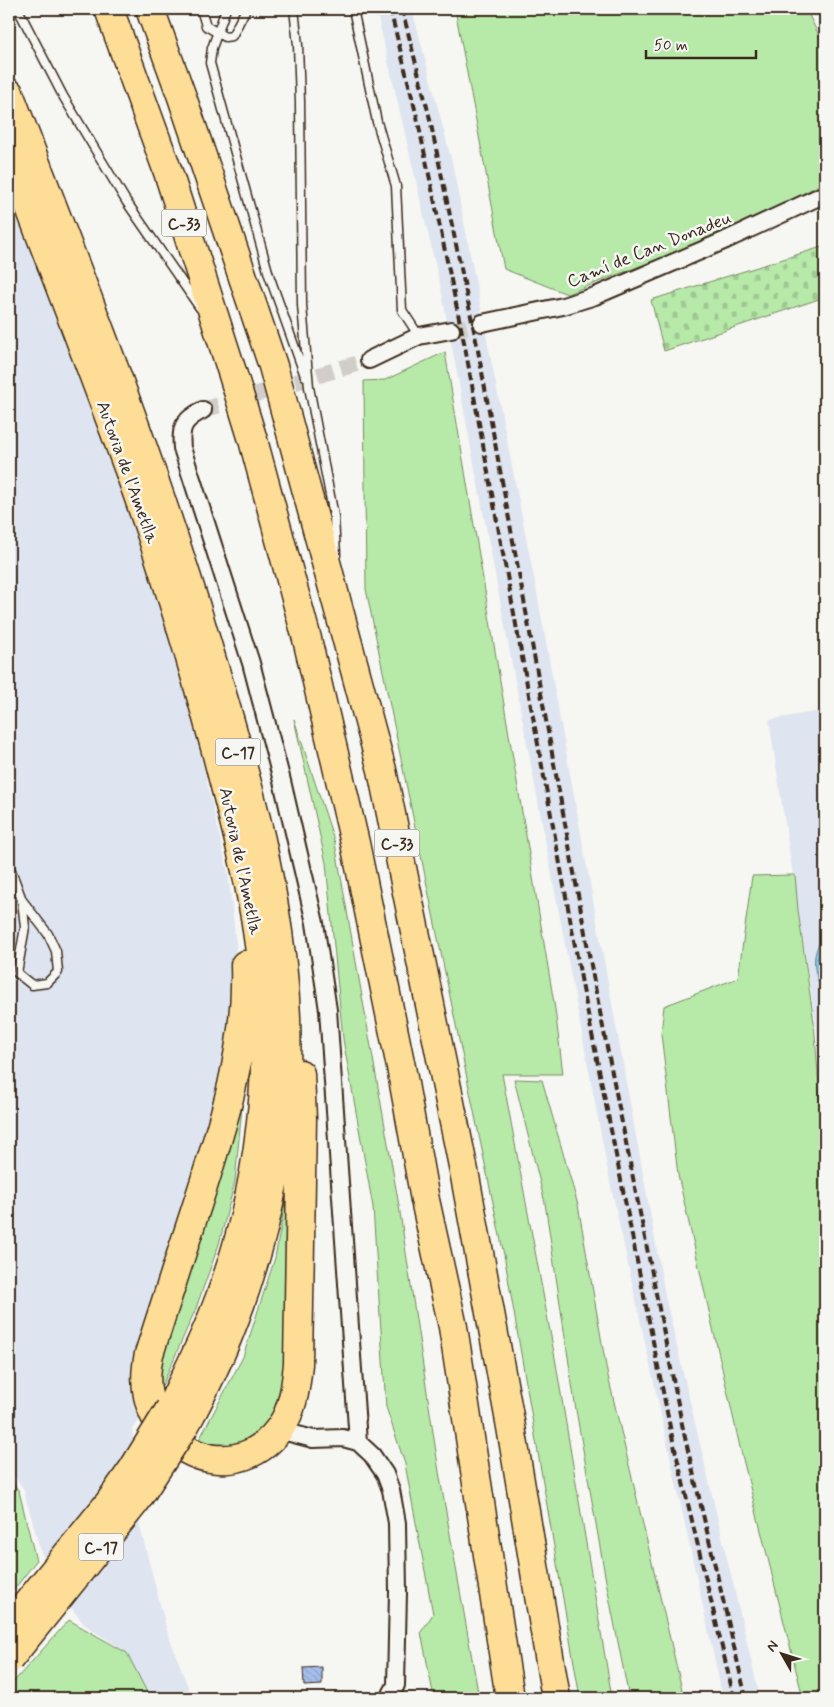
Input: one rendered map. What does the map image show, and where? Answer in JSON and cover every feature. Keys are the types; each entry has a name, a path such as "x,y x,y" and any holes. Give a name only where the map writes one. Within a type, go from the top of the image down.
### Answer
{"highway":[{"name":"C-33","path":"109,9 168,172 253,440 302,622 355,843 401,1067 425,1200 452,1327 510,1698"},
{"name":"C-33","path":"150,9 273,366 382,770 464,1171 556,1698"},
{"name":"C-17","path":"9,93 156,486 182,563 244,772 270,885 279,937 286,1019 286,1074 281,1130 273,1184 261,1238 226,1342 177,1418 131,1509 9,1660"},
{"name":"Autovia de l'Ametlla","path":"9,152 140,502 199,688 249,885 258,937 264,992 265,1045 263,1100 257,1155 233,1259 215,1311 193,1362 177,1418"},
{"path":"232,814 244,922 245,1007 240,1045 219,1136 149,1354 146,1371 146,1384 151,1407 164,1429 181,1446 193,1454 205,1458 230,1460 242,1458 264,1445 286,1418 292,1402 298,1364 302,1119 298,1041 279,937"},
{"name":"C-17","path":"9,1626 109,1503 133,1469 177,1418"}],"street":[{"name":"Camí de Can Donadeu","path":"482,323 564,306 595,296 726,240 825,194"},
{"path":"369,360 419,336 451,330"},
{"path":"203,410 193,415 184,424 181,434 182,448 251,664 282,781 315,923 328,1010 358,1442"},
{"path":"278,1430 313,1439 343,1438 358,1442 372,1455 385,1474 391,1490 397,1523 396,1685 389,1698"}],"lane":[{"name":"C-33","path":"18,9 63,96 126,201 222,341"},
{"path":"201,9 206,26 225,37 232,36 246,9"},
{"path":"226,9 212,48 210,64 269,275 309,388"},
{"path":"294,9 300,87 302,305 309,388 334,516 337,563"},
{"path":"353,9 377,122 396,186 402,310 419,336"},
{"name":"C-33","path":"337,572 339,610"},
{"path":"9,865 22,900 25,927 17,973 32,985 47,983 58,972 56,951 48,934 22,900"}],"shaded area":[{"path":"376,9 412,9 452,162 537,593 666,1300 760,1698 723,1698 610,1182 441,289"},
{"path":"9,194 123,495 186,693 228,873 236,943 232,1030 218,1099 135,1366 141,1419 132,1429 140,1527 167,1631 192,1698 150,1698 127,1653 85,1625 55,1588 39,1545 23,1488 9,1469"},
{"path":"825,710 825,1128 816,1024 769,720"}],"green space":[{"path":"455,9 806,9 825,48 825,182 734,230 567,294 504,269"},
{"path":"825,246 825,297 664,351 651,300"},
{"path":"445,352 555,1009 563,1074 502,1074 555,1358 612,1698 580,1698 505,1260 366,589 364,381 385,380"},
{"path":"294,719 335,843 399,1206 439,1472 479,1698 434,1698 421,1632 433,1614 405,1464 386,1407 373,1207 343,1039 326,863"},
{"path":"795,875 814,1023 825,1161 825,1698 803,1698 740,1447 678,1175 661,1034 664,1006 738,978 752,876"},
{"path":"246,1064 235,1181 219,1244 196,1308 159,1393 162,1356"},
{"path":"514,1079 542,1080 578,1205 607,1372 684,1698 629,1698 575,1404 545,1203"},
{"path":"293,1160 289,1306 280,1398 271,1418 262,1429 229,1449 199,1440 243,1357 275,1258"},
{"path":"9,1478 19,1491 36,1561 9,1596"},
{"path":"69,1620 127,1653 150,1698 9,1698 9,1687"}],"water":[{"path":"825,935 825,994 818,980 814,964 817,949"}],"building":[{"path":"322,1667 322,1685 304,1686 303,1668"}],"tunnel":[{"path":"451,330 482,323"},
{"path":"203,410 369,360"}],"railway":[{"path":"390,9 417,117 465,347 583,989 671,1432 734,1698"},
{"path":"402,9 429,115 477,345 595,987 683,1429 746,1698"}]}
